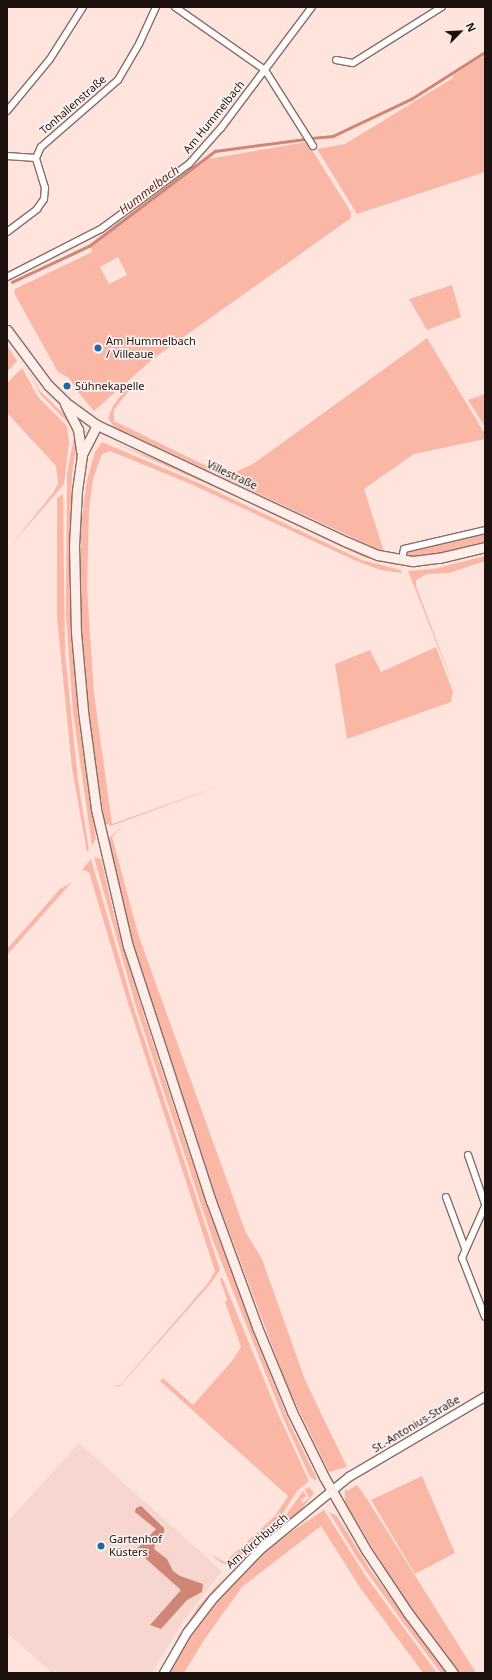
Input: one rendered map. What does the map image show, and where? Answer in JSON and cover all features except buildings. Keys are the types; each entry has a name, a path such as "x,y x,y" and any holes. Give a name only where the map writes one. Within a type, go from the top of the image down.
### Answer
{"main road":[{"name":"Villestraße","path":"7,330 62,399 97,425 363,550 402,560 439,558 485,547"},
{"path":"62,399 78,429 82,455 77,490 74,545 78,664 93,792 113,889 155,1036 232,1260 279,1382 331,1491 388,1585 453,1673"},
{"path":"82,455 97,425"}],"street":[{"path":"7,111 50,59 83,7"},
{"name":"Tonhallenstraße","path":"36,158 44,143 118,80 132,58 156,7"},
{"path":"175,7 264,70 313,146"},
{"name":"Am Hummelbach","path":"7,277 97,232 180,171 217,134 312,7"},
{"path":"336,60 353,63 442,7"},
{"path":"7,156 36,158 45,188 44,199 37,209 7,232"},
{"path":"402,560 404,549 485,530"},
{"path":"468,1155 483,1191 485,1205 465,1248 462,1261 485,1317"},
{"path":"446,1197 465,1248"},
{"name":"St.-Antonius-Straße","path":"331,1491 356,1472 485,1397"},
{"name":"Am Kirchbusch","path":"164,1673 187,1633 228,1581 261,1549 331,1491"}],"shaded area":[{"path":"485,55 485,172 357,214 317,149 345,144 453,78 453,75"},
{"path":"307,142 351,212 351,218 154,358 94,411 77,391 69,378 58,372 14,293 15,289 92,252 91,245 208,159","holes":["118,257 127,275 109,284 100,267"]},
{"path":"452,285 461,317 427,330 409,299"},
{"path":"427,338 485,434 485,439 414,454 364,489 384,552 114,427 108,418 113,406 124,391 151,367 138,379 114,410 114,421 227,476 253,464"},
{"path":"7,345 17,361 7,372"},
{"path":"27,367 40,391 68,418 74,429 40,394"},
{"path":"22,368 38,397 67,426 69,443 64,484 7,550 53,493 58,483 56,466 7,413 7,383"},
{"path":"485,394 485,427 468,400"},
{"path":"75,432 77,441 72,474 70,529 71,621 78,716 96,838 92,846 73,712 66,614 67,474"},
{"path":"110,441 205,479 241,497 243,500"},
{"path":"102,442 201,484 362,560 401,570 402,573 380,570 354,560 193,485 110,451 102,454 93,479 89,509 87,588 94,694 112,824 222,785 111,826 105,823 92,742 83,659 80,574 81,524 87,480 95,452"},
{"path":"63,494 65,653 78,781 89,850 87,852 72,768 57,618 57,498"},
{"path":"250,501 351,549 399,566 363,557 247,502"},
{"path":"485,533 485,542 432,555 406,556 408,551"},
{"path":"485,556 485,561 449,573 427,574 416,580 416,586 458,697 408,571 433,569"},
{"path":"436,647 453,692 451,702 347,739 335,664 370,650 381,672"},
{"path":"124,825 112,837 139,937 246,1233 262,1259 305,1380 347,1467 329,1472 288,1388 210,1181 152,1009 123,907 108,839"},
{"path":"94,857 101,859 115,919 145,1019 200,1186 256,1339 290,1424 317,1479 315,1480 310,1477 284,1420 213,1241 136,1007"},
{"path":"91,859 132,1002 220,1270 211,1283 120,1386 115,1387 121,1384 209,1282 215,1271 127,1000 89,872 82,870"},
{"path":"72,882 7,955 7,949 60,889"},
{"path":"222,1277 279,1416 309,1481 297,1491 277,1523 230,1565 222,1563 210,1554 225,1562 275,1516 288,1496 160,1381 163,1378 193,1405 232,1361 241,1347 225,1302 227,1300 220,1279"},
{"name":"Gartenhof Küsters","path":"79,1443 222,1571 182,1623 152,1673 52,1673 7,1633 7,1522"},
{"path":"422,1476 455,1553 415,1574 371,1500"},
{"path":"357,1485 476,1673 460,1673 396,1587 345,1502 345,1489 347,1491"},
{"path":"309,1487 314,1493 300,1511 236,1566 234,1565 278,1526 303,1491 307,1496 301,1500 303,1503 309,1498 305,1489"},
{"path":"141,1506 164,1528 164,1533 157,1538 154,1549 167,1559 173,1571 180,1576 203,1584 202,1592 187,1600 161,1629 150,1625 181,1590 136,1550 156,1529 135,1512 136,1508"},
{"path":"324,1510 367,1578 437,1673 423,1673 361,1589 321,1526 242,1587 204,1640 184,1673 168,1673 194,1631 230,1584 270,1546"},
{"path":"329,1512 337,1516 371,1571 447,1673 441,1673 404,1624 359,1561"},
{"path":"226,1575 178,1638 177,1638 198,1607"}],"waterway":[{"name":"Hummelbach","path":"311,138 333,136 411,99 485,52"},
{"name":"Hummelbach","path":"12,282 89,246 215,151 305,139"}],"place":[{"name":"Am Hummelbach / Villeaue","path":"98,348"},
{"name":"Sühnekapelle","path":"67,386"},
{"name":"Gartenhof Küsters","path":"101,1546"}]}
